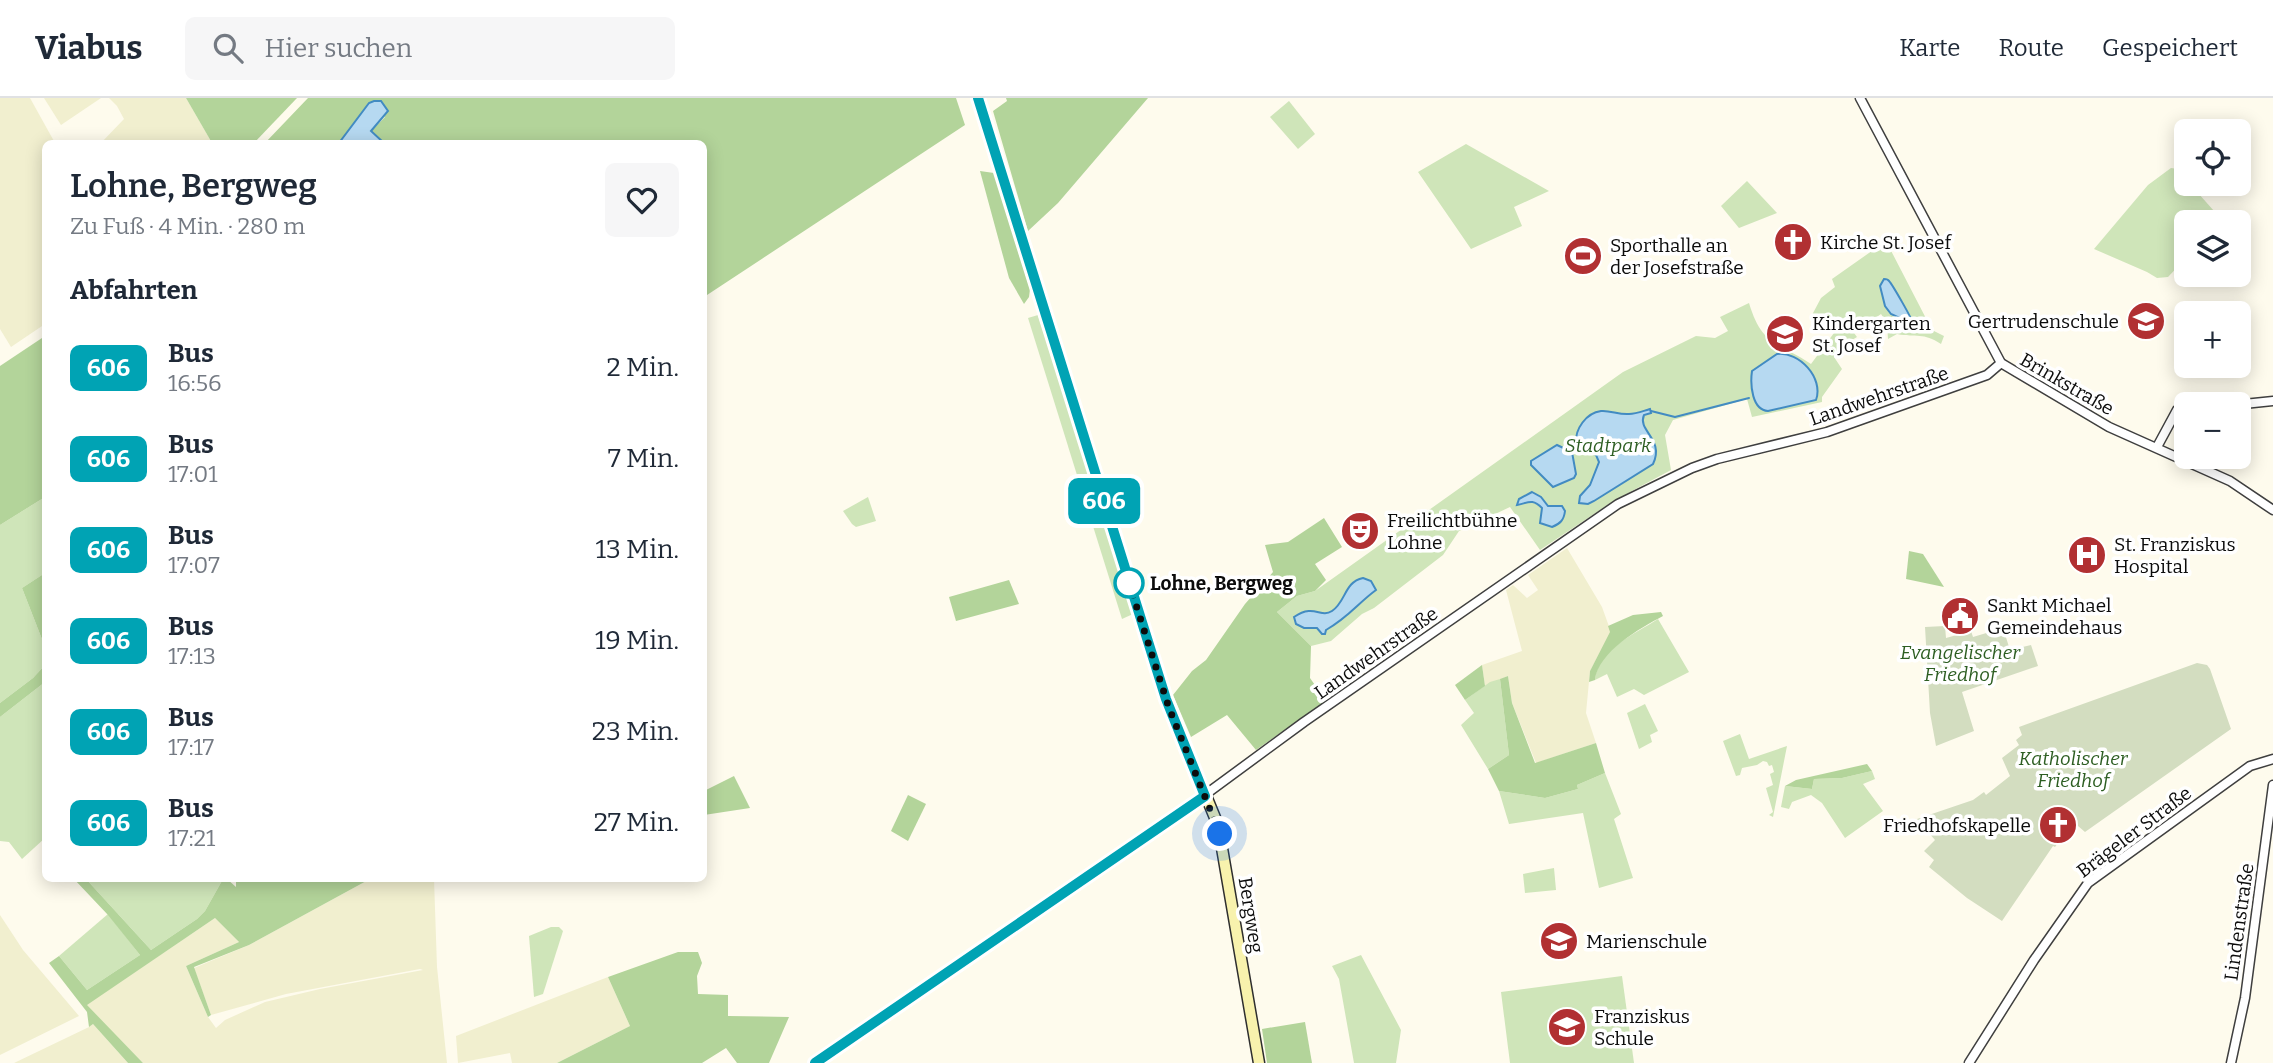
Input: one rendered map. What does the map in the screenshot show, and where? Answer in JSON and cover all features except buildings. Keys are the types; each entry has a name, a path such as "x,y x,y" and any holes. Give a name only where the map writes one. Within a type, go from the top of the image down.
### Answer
{"main road":[{"name":"Bergweg","path":"978,98 1166,699 1220,834 1259,1063"}],"street":[{"name":"Brinkstraße","path":"1860,98 2001,363 2109,426 2230,481 2273,510"},
{"name":"Landwehrstraße","path":"816,1063 1205,796 1314,716 1618,504 1692,468 1717,459 1836,430 1987,374 2001,363"},
{"path":"2157,447 2177,410 2187,403 2205,400 2244,404 2273,401"},
{"name":"Brägeler Straße","path":"1969,1063 2088,883 2250,766 2273,759"},
{"name":"Lindenstraße","path":"2231,1063 2245,998 2273,785"}],"shaded area":[{"path":"0,98 30,98 53,140 42,140 42,326 11,347 0,329"},
{"path":"44,98 101,98 61,125"},
{"path":"109,98 186,98 210,140 104,140 124,119"},
{"path":"1567,548 1602,607 1611,632 1590,671 1586,713 1596,743 1536,763 1512,703 1508,676 1485,686 1482,665 1522,651 1506,590 1513,585 1527,598 1538,590 1528,575"},
{"path":"364,882 434,882 437,967 447,1063 143,1063 86,1005 215,918 239,942 186,966 208,1017 216,1028 225,1020 265,1002 423,970 286,994 211,1015 194,968 249,945"},
{"path":"0,915 23,950 79,1016 0,1055"},
{"path":"608,977 630,1026 557,1063 512,1063 510,1053 458,1063 456,1036"},
{"path":"93,1024 128,1063 14,1063 89,1027"}],"green space":[{"path":"186,98 297,98 257,140 210,140"},
{"path":"308,98 956,98 965,125 707,295 707,140 381,140 371,131 385,117 369,103 341,140 268,140"},
{"path":"1006,98 1148,98 1058,203 1028,231 993,111 1007,101"},
{"path":"1289,101 1315,134 1298,149 1270,117"},
{"path":"1466,144 1549,191 1514,207 1522,226 1471,249 1418,172"},
{"path":"2174,168 2174,196 2201,196 2213,210 2174,210 2174,271 2168,277 2157,278 2094,249 2148,185"},
{"path":"980,171 994,173 1030,289 1024,304 1009,278"},
{"path":"1747,181 1777,213 1739,228 1721,206"},
{"name":"Stadtpark","path":"1886,241 1932,330 1944,336 1941,344 1920,336 1897,334 1888,339 1887,323 1881,314 1854,333 1857,337 1852,340 1853,344 1834,357 1842,369 1822,397 1822,402 1752,417 1747,399 1673,420 1665,435 1671,470 1615,500 1540,550 1510,507 1459,531 1443,555 1374,608 1362,614 1331,641 1311,646 1277,612 1297,596 1315,591 1623,372 1696,336 1715,338 1728,331 1720,317 1749,303 1765,335 1811,364 1834,333 1812,315 1821,298 1835,287 1832,279"},
{"path":"1038,315 1133,614 1122,619 1028,318"},
{"path":"42,338 42,499 0,525 0,366"},
{"path":"868,497 876,521 856,527 843,511"},
{"path":"42,499 42,575 22,588 42,639 42,668 0,703 0,525"},
{"path":"1324,518 1342,547 1315,564 1326,580 1315,591 1297,596 1277,612 1311,646 1310,678 1326,701 1256,750 1227,715 1191,737 1173,695 1192,671 1206,660 1245,604 1273,572 1265,545 1288,542"},
{"path":"1909,551 1923,554 1944,587 1906,579"},
{"path":"42,575 42,639 22,588"},
{"path":"1009,580 1019,604 956,621 949,597"},
{"path":"1661,612 1663,616 1632,634 1612,651 1598,670 1595,680 1589,682 1590,671 1610,632 1608,626 1633,615"},
{"path":"1658,619 1689,672 1644,695 1634,689 1617,697 1607,674 1595,680 1598,669 1610,651"},
{"name":"Evangelischer Friedhof","path":"1945,626 1946,638 1971,631 1973,637 2003,628 2010,650 2031,645 2038,666 1962,692 1974,731 1936,746 1930,713 1925,627"},
{"name":"Katholischer Friedhof","path":"2197,663 2207,665 2210,669 2231,729 2085,832 2078,826 2071,826 2055,847 2053,846 2002,921 1967,898 1929,867 1934,860 1924,851 1935,840 1917,819 1973,800 1984,792 1986,795 2010,776 2002,758 2019,745 2016,740 2022,735 2019,727"},
{"path":"1482,665 1485,686 1465,700 1455,685"},
{"path":"42,668 42,684 0,717 0,703"},
{"path":"1508,676 1512,703 1535,763 1596,743 1605,773 1577,785 1578,789 1545,798 1499,791 1488,769 1509,755 1500,679"},
{"path":"1500,679 1509,755 1488,769 1461,725 1474,713 1465,700 1490,682"},
{"path":"42,684 42,841 22,859 9,842 0,841 0,717"},
{"path":"1645,704 1658,731 1650,735 1652,742 1639,749 1627,713"},
{"path":"1740,734 1749,759 1787,746 1773,817 1769,815 1773,812 1766,788 1773,785 1770,774 1774,772 1772,765 1769,766 1763,761 1742,768 1740,775 1736,776 1723,741"},
{"path":"1867,764 1872,771 1842,778 1814,779 1812,789 1785,786 1796,780"},
{"path":"1872,771 1875,779 1863,784 1883,811 1845,838 1822,803 1811,795 1792,802 1789,809 1781,807 1785,786 1812,789 1814,779 1842,778"},
{"path":"1605,773 1621,814 1614,819 1633,878 1599,888 1583,813 1509,824 1499,791 1545,798 1578,789 1577,785"},
{"path":"734,776 750,808 707,815 707,790"},
{"path":"908,795 926,804 908,841 891,831"},
{"path":"1554,868 1556,890 1525,893 1523,874"},
{"path":"77,882 89,882 151,950 197,919 205,911 221,882 230,882 236,887 236,882 364,882 249,945 194,967 211,1015 208,1017 186,966 239,942 215,918 87,1005 143,1063 128,1063 93,1024 89,1027 87,1012 49,963 59,956 87,990 140,955"},
{"path":"89,882 221,882 205,911 197,919 151,950"},
{"path":"108,914 140,955 87,990 59,956"},
{"path":"551,927 559,927 563,931 543,994 534,997 529,936"},
{"path":"678,952 698,952 702,963 697,976 698,994 728,995 728,1016 789,1017 769,1063 737,1063 726,1048 702,1063 557,1063 630,1026 608,977"},
{"path":"1361,955 1401,1030 1396,1063 1354,1063 1339,979 1332,966"},
{"name":"Franziskus Schule","path":"1622,976 1634,1063 1510,1063 1501,992"},
{"path":"1305,1022 1312,1063 1267,1063 1262,1029"}],"water":[{"path":"381,101 388,111 371,131 381,140 341,140 369,103"},
{"path":"1884,279 1891,284 1910,316 1913,324 1909,330 1900,318 1891,314 1885,306 1880,286"},
{"path":"1777,354 1794,357 1808,368 1816,383 1816,400 1768,411 1758,406 1752,390 1752,371"},
{"path":"1650,409 1651,413 1644,415 1643,421 1656,448 1653,464 1594,501 1588,504 1579,503 1580,496 1590,485 1599,462 1596,455 1576,443 1582,422 1601,411 1629,414"},
{"path":"1557,445 1572,452 1576,474 1574,478 1553,487 1531,465 1531,461"},
{"path":"1532,492 1541,497 1548,506 1562,506 1564,517 1559,523 1552,527 1540,523 1542,508 1535,503 1517,505 1519,499"},
{"path":"1363,578 1371,581 1376,590 1326,630 1325,634 1317,628 1304,628 1296,624 1294,617 1301,613 1332,611 1352,584"}],"waterway":[{"path":"1651,411 1675,417 1749,398"},
{"path":"1567,449 1576,443"}],"bus line":[{"name":"606","path":"815,1063 1205,796 1166,699 978,98"}],"place":[{"name":"Kirche St. Josef","path":"1793,242"},
{"name":"Sporthalle an der Josefstraße","path":"1583,256"},
{"name":"Gertrudenschule","path":"2146,321"},
{"name":"Kindergarten St. Josef","path":"1785,334"},
{"name":"Freilichtbühne Lohne","path":"1360,531"},
{"name":"St. Franziskus Hospital","path":"2087,555"},
{"name":"Lohne, Bergweg","path":"1129,583"},
{"name":"Sankt Michael Gemeindehaus","path":"1960,616"},
{"name":"Friedhofskapelle","path":"2058,825"},
{"name":"Marienschule","path":"1559,941"},
{"name":"Franziskus Schule","path":"1567,1027"}],"route":[{"path":"1129,583 1169,708 1220,834"}]}
